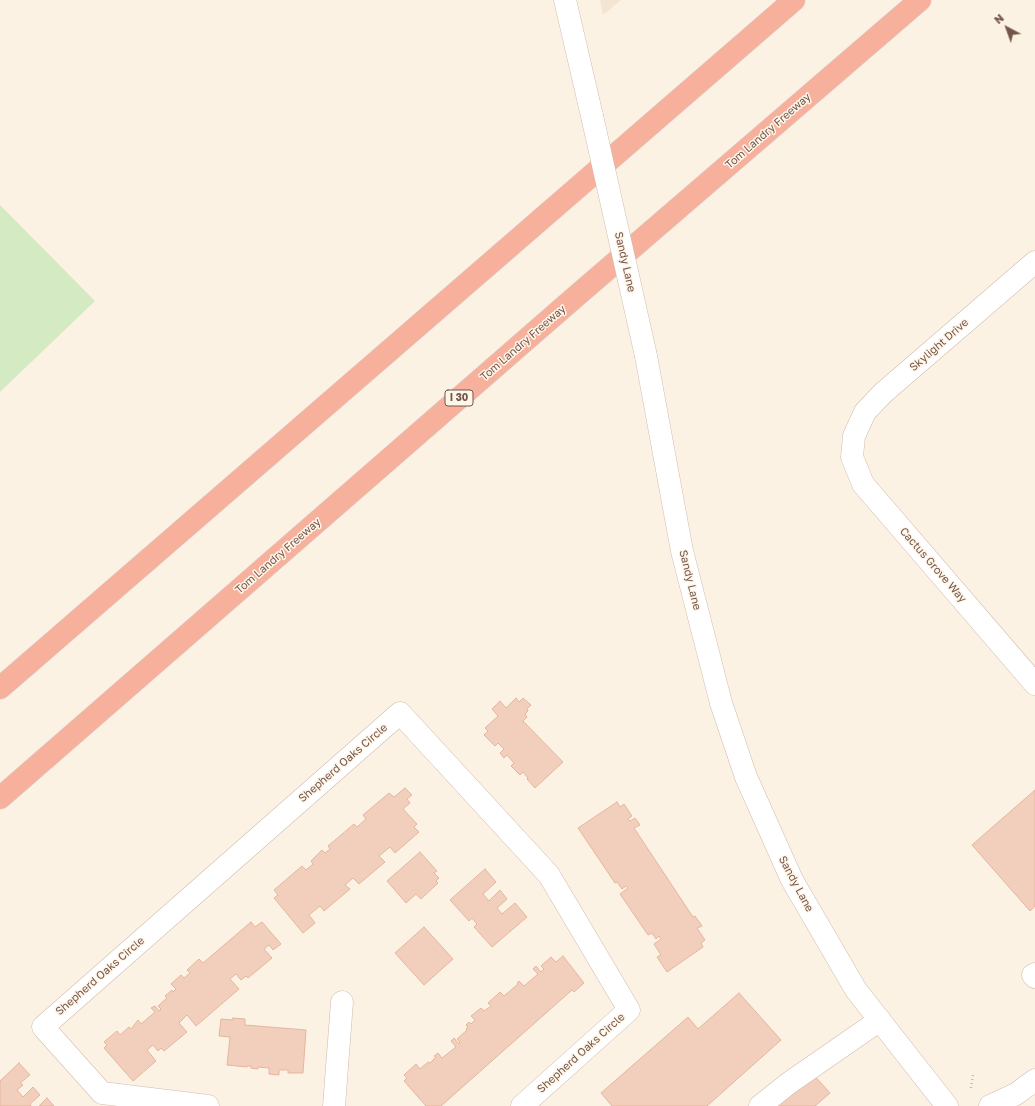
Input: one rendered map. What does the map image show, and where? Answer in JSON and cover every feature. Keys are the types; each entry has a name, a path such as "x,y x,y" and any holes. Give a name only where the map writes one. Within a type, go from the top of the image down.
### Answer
{"highway":[{"path":"0,688 794,0"},
{"name":"Tom Landry Freeway","path":"0,798 574,298 920,0"}],"street":[{"name":"Sandy Lane","path":"565,0 646,356 682,551 721,703 746,777 792,880 856,990 947,1106"},
{"name":"Skylight Drive","path":"854,436 865,412 883,393 1033,268"},
{"name":"Cactus Grove Way","path":"854,436 852,457 863,484 1035,684"},
{"name":"Shepherd Oaks Circle","path":"208,1106 103,1099 42,1027 400,713 549,875 629,1010 522,1106"},
{"path":"334,1106 342,1002"},
{"path":"760,1106 789,1083 880,1020"},
{"path":"990,1106 1033,1087"}],"path":[{"path":"971,1088 973,1075"}],"shaded area":[{"path":"600,0 621,0 603,15"}],"green space":[{"path":"0,205 95,301 0,392"}],"building":[{"path":"516,698 519,702 523,698 531,705 525,714 527,717 523,721 563,762 535,788 523,772 520,775 511,766 514,763 507,755 504,758 500,753 504,749 498,743 495,746 484,735 488,731 485,728 498,716 492,709 500,701 506,708"},
{"path":"405,788 412,795 407,799 410,803 403,809 417,824 414,827 419,832 395,853 390,847 379,856 385,862 359,884 353,878 345,885 350,889 324,911 320,906 309,915 315,923 303,933 274,898 278,895 274,890 302,866 306,870 313,864 311,861 322,850 325,853 330,849 328,846 354,824 357,827 366,819 363,815 389,793 394,797"},
{"path":"1035,790 1035,906 1030,911 972,845"},
{"path":"617,802 620,807 624,804 632,816 628,819 630,821 635,818 640,825 634,828 693,917 695,916 702,926 697,928 705,940 701,943 703,947 667,972 657,957 661,955 654,944 661,939 659,936 656,939 652,933 648,935 620,894 628,888 626,886 622,889 617,882 615,883 578,828"},
{"path":"420,852 437,871 434,873 439,878 436,881 438,883 421,899 416,894 406,903 387,881"},
{"path":"485,869 496,882 483,894 489,901 500,890 507,899 497,908 502,914 515,903 527,917 492,947 474,927 477,924 472,918 469,921 450,900"},
{"path":"251,922 255,927 262,922 281,944 273,950 269,945 264,949 272,958 248,978 246,976 241,980 236,974 230,979 239,989 196,1026 187,1015 179,1023 187,1032 164,1051 161,1048 158,1051 153,1045 147,1050 156,1061 133,1081 104,1048 107,1045 104,1042 117,1031 120,1035 129,1027 131,1029 138,1020 141,1024 155,1012 151,1008 155,1006 159,1011 161,1009 158,1006 167,998 165,996 172,990 173,992 176,989 171,984 181,975 184,978 190,973 187,970 199,959 203,963"},
{"path":"424,927 453,959 424,985 395,953"},
{"path":"563,956 584,983 574,992 572,990 441,1106 426,1106 404,1081 407,1078 404,1075 416,1064 420,1069 428,1062 430,1063 436,1057 434,1056 438,1053 442,1058 456,1047 451,1041 454,1038 459,1044 460,1042 457,1039 467,1030 466,1029 468,1027 466,1025 469,1022 471,1024 475,1020 471,1016 481,1008 484,1011 491,1006 488,1003 500,992 504,996 518,984 517,983 519,981 524,986 538,974 533,969 536,966 541,972 544,969 541,966 551,957 556,962"},
{"path":"739,993 781,1040 707,1106 612,1106 601,1093 688,1017 698,1029"},
{"path":"233,1018 245,1019 245,1025 306,1030 303,1073 288,1073 288,1070 279,1070 279,1075 269,1074 269,1068 258,1067 258,1069 251,1068 251,1066 227,1065 230,1037 219,1036 221,1019 233,1020"},
{"path":"19,1063 30,1075 20,1083 23,1085 17,1090 23,1097 33,1087 40,1095 30,1104 31,1106 0,1106 0,1081"},
{"path":"812,1073 830,1093 815,1106 773,1106"},
{"path":"47,1098 54,1106 39,1106"}]}
